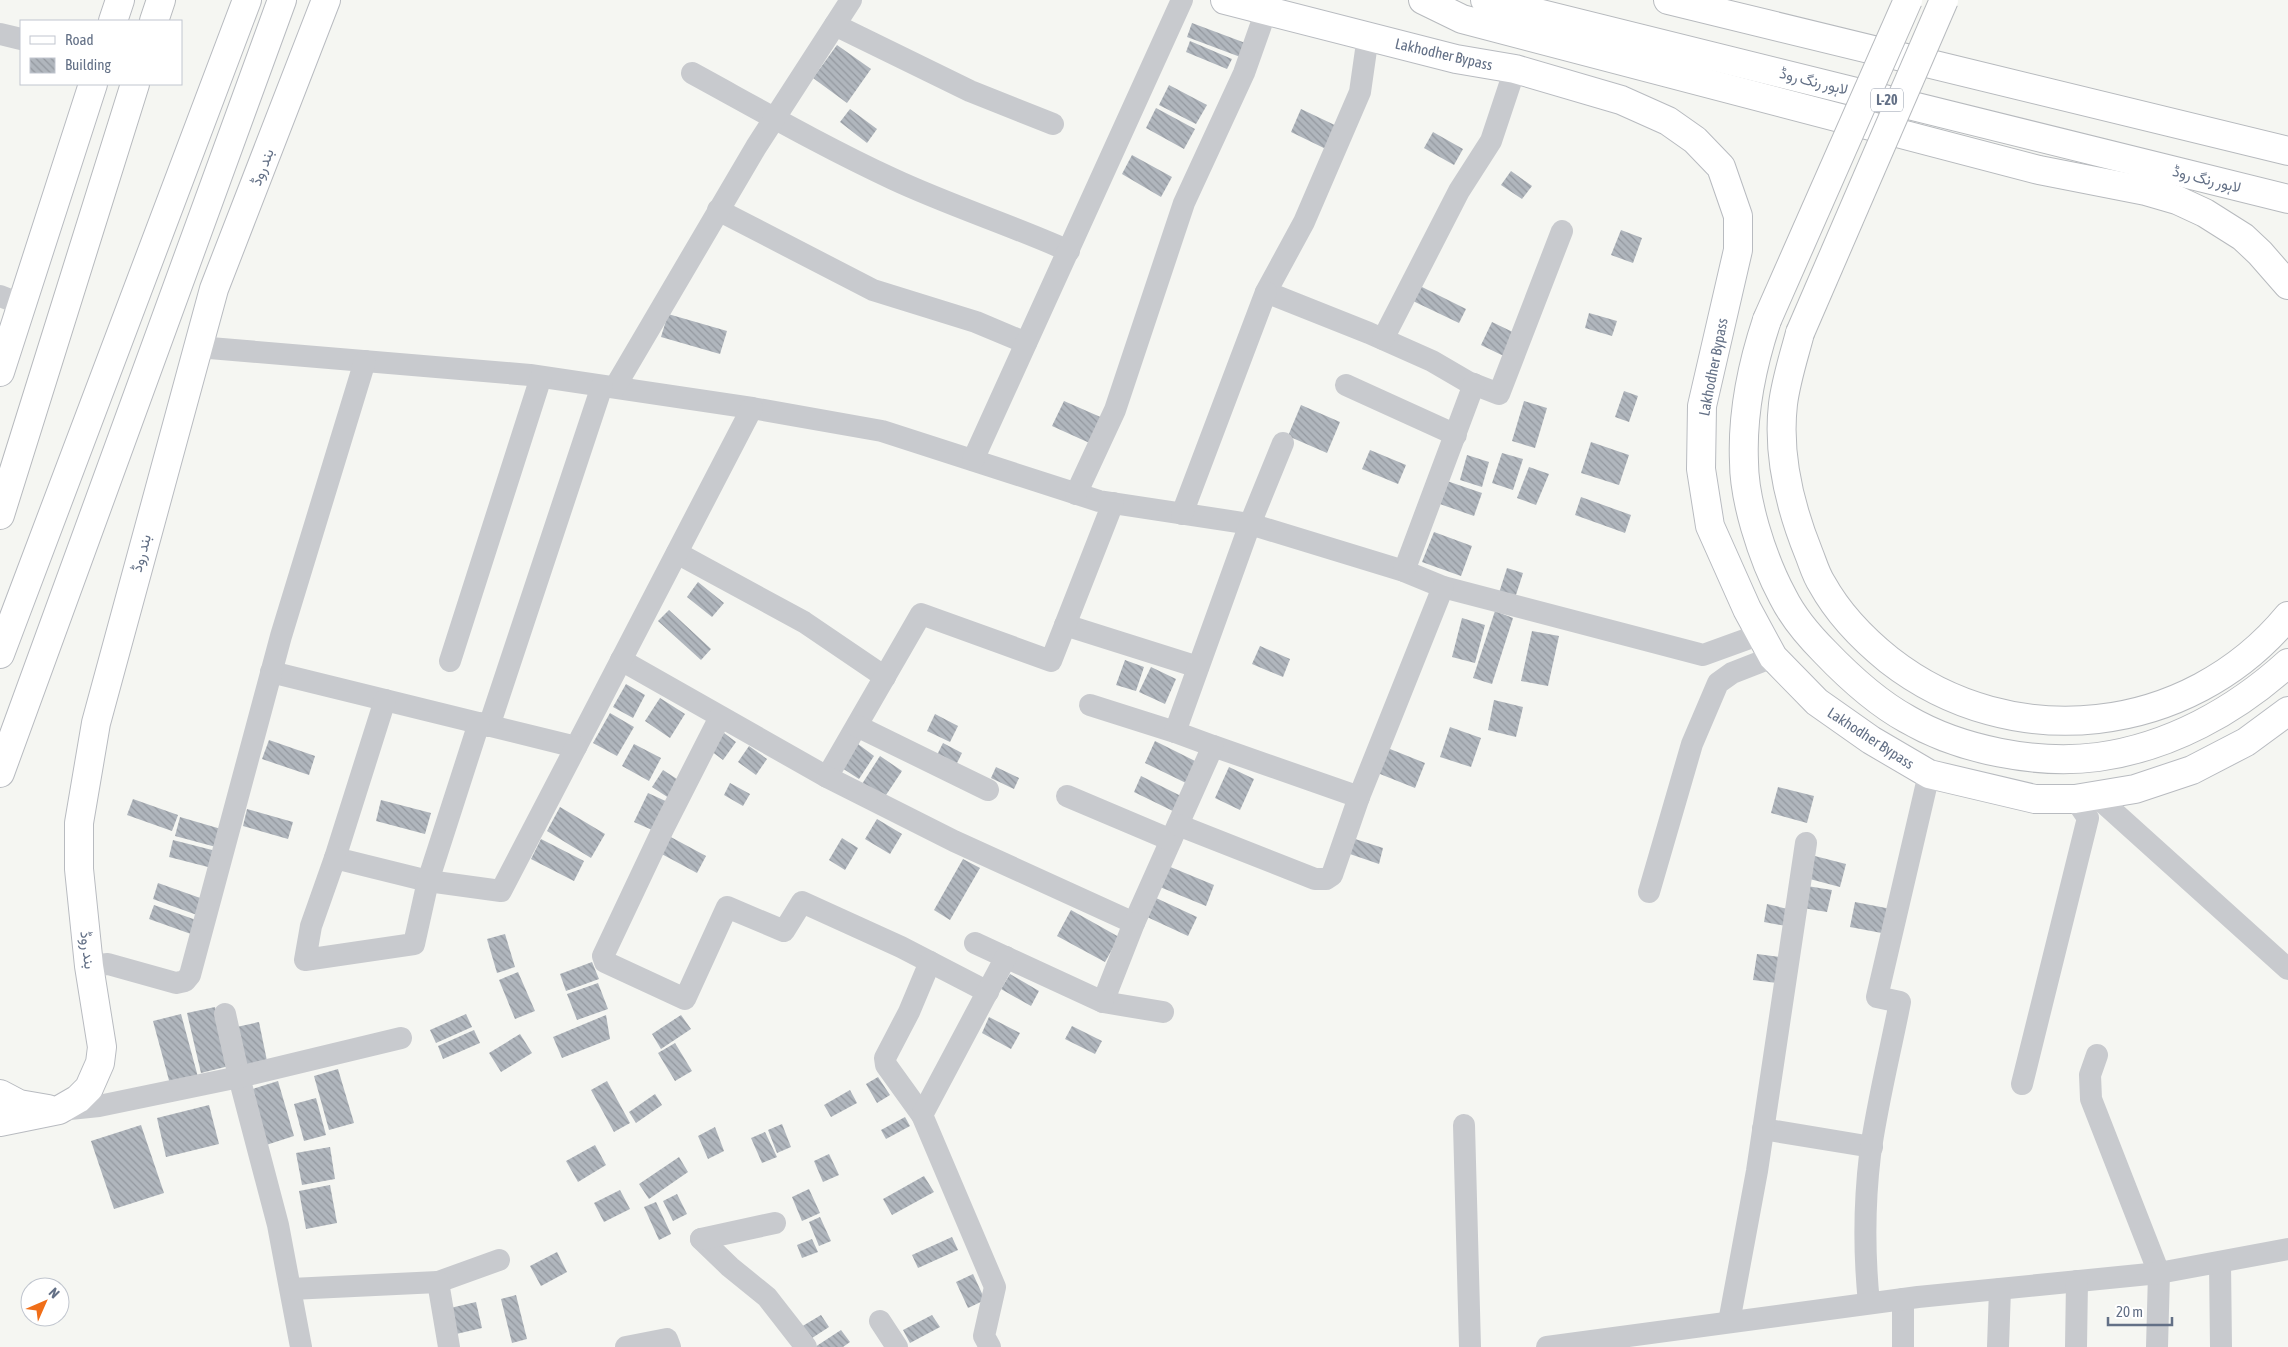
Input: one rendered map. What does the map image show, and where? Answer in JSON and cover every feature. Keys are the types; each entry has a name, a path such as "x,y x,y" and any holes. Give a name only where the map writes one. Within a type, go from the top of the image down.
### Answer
{"main road":[{"path":"113,20 120,0"},
{"path":"154,20 161,0"},
{"path":"0,654 247,0"},
{"path":"0,773 282,0"},
{"name":"بند روڈ","path":"59,1110 78,1099 89,1088 100,1063 102,1047 89,966 79,869 79,823 96,722 214,289 326,0"},
{"name":"Lakhodher Bypass","path":"1225,0 1456,59 1515,69 1621,100 1668,121 1695,140 1722,167 1738,216 1738,250 1702,406 1702,469 1710,526 1767,646 1817,702 1871,740 1929,774 2035,799 2086,797 2135,790 2192,770 2246,742 2288,711"},
{"path":"1423,0 1462,19 2039,170 2146,191 2176,200 2205,213 2243,237 2288,284"},
{"name":"لاہور رنگ روڈ","path":"1485,0 2288,199"},
{"path":"1668,0 2288,151"},
{"path":"1908,0 1767,320 1756,353 1747,413 1744,462 1749,506 1762,552 1783,598 1807,634 1853,680 1907,719 1948,738 2001,753 2047,759 2098,757 2148,746 2189,730 2232,708 2288,663"},
{"path":"1944,0 1800,333 1783,405 1783,451 1787,485 1794,518 1821,584 1842,613 1873,647 1927,686 1952,698 1984,709 2028,719 2066,722 2127,716 2164,704 2203,687 2244,660 2271,636 2288,616"},
{"path":"0,372 12,300 93,85"},
{"path":"0,515 134,85"},
{"path":"0,1094 19,1104 39,1109 59,1110"},
{"path":"0,1122 59,1110"}],"street":[{"path":"385,700 335,858 311,926 305,960 414,944 428,881 608,387 775,118 851,0"},
{"path":"973,460 1182,0"},
{"path":"1076,494 1115,410 1184,203 1244,73 1266,11"},
{"path":"835,25 970,91 1053,124"},
{"path":"0,34 20,39"},
{"path":"1182,514 1266,292 1304,222 1360,92 1368,36"},
{"path":"1383,339 1459,191 1491,141 1515,69"},
{"path":"692,73 838,153 894,180 944,202 1018,228 1069,251"},
{"path":"718,210 873,290 976,322 1026,343"},
{"path":"1266,292 1383,339 1432,361 1474,384 1499,394 1562,231"},
{"path":"198,347 541,377 752,408 882,431 1076,494 1113,503 1250,524 1404,571 1443,587 1703,655 1767,646"},
{"path":"89,966 108,964 176,983 185,981 190,975 271,672 364,361"},
{"path":"450,660 541,377"},
{"path":"1404,571 1474,384"},
{"path":"1346,385 1456,435"},
{"path":"335,858 428,881 501,891 752,408"},
{"path":"1175,732 1250,524 1283,443"},
{"path":"826,777 922,614 1051,661 1113,503"},
{"path":"677,552 740,586 771,606 804,622 885,677"},
{"path":"1067,796 1315,879 1326,879 1332,875 1359,798 1443,587"},
{"path":"1065,625 1198,668"},
{"path":"1649,892 1692,744 1718,683 1767,646"},
{"path":"620,660 826,777 954,842 1134,923"},
{"path":"271,672 576,747"},
{"path":"1090,705 1175,732 1359,798"},
{"path":"720,716 663,829 603,956 605,962 685,999 727,907 784,930 802,902 930,962 988,992"},
{"path":"856,726 988,790"},
{"path":"1103,1002 1134,923 1213,746"},
{"path":"1869,1303 1864,1263 1865,1220 1872,1147 1900,1002 1877,996 1929,774"},
{"path":"2086,797 2288,969"},
{"path":"2022,1084 2088,818 2086,797"},
{"path":"1729,1322 1763,1129 1806,843"},
{"path":"975,943 1103,1002 1163,1012"},
{"path":"922,1115 1006,957"},
{"path":"930,962 910,1012 885,1058 886,1065 922,1115 994,1287 984,1336 990,1347"},
{"path":"225,1014 239,1077 278,1225 301,1347"},
{"path":"59,1110 99,1106 239,1077 401,1038"},
{"path":"2097,1055 2090,1075 2091,1099 2159,1273 2157,1347"},
{"path":"1464,1125 1470,1347"},
{"path":"1763,1129 1872,1147"},
{"path":"775,1223 701,1239 730,1267 767,1297 806,1347"},
{"path":"1547,1347 1602,1343 1729,1322 1869,1303 2159,1273 2288,1249"},
{"path":"291,1289 438,1282 499,1260"},
{"path":"2220,1263 2221,1347"},
{"path":"2076,1281 2076,1347"},
{"path":"438,1282 448,1347"},
{"path":"1998,1347 2000,1289"},
{"path":"1903,1299 1903,1347"},
{"path":"880,1321 897,1347"},
{"path":"626,1347 667,1339 670,1347"}],"building":[{"path":"1192,23 1248,44 1243,58 1187,37"},
{"path":"1190,41 1232,59 1227,69 1186,52"},
{"path":"837,45 871,69 847,103 813,78"},
{"path":"1169,85 1207,105 1196,124 1159,105"},
{"path":"1156,108 1195,129 1184,149 1146,128"},
{"path":"850,109 877,129 867,143 840,122"},
{"path":"1301,109 1341,128 1330,151 1291,132"},
{"path":"1433,132 1463,149 1454,165 1424,148"},
{"path":"1132,155 1172,177 1161,197 1122,174"},
{"path":"1511,171 1532,186 1522,199 1501,185"},
{"path":"1621,230 1642,238 1633,263 1611,255"},
{"path":"1420,286 1466,309 1459,323 1413,301"},
{"path":"1589,313 1617,321 1612,336 1585,328"},
{"path":"668,314 727,331 720,354 661,337"},
{"path":"1492,322 1521,336 1510,359 1481,345"},
{"path":"1624,391 1638,396 1629,422 1615,417"},
{"path":"1064,401 1105,419 1094,445 1052,426"},
{"path":"1524,401 1547,408 1535,448 1512,441"},
{"path":"1301,405 1340,422 1327,453 1288,436"},
{"path":"1591,442 1629,455 1619,485 1581,473"},
{"path":"1370,450 1406,465 1398,484 1362,469"},
{"path":"1502,453 1523,459 1513,490 1492,483"},
{"path":"1467,455 1489,462 1482,487 1460,480"},
{"path":"1529,467 1549,474 1536,505 1517,498"},
{"path":"1444,480 1482,493 1474,516 1437,503"},
{"path":"1581,497 1631,515 1625,533 1575,515"},
{"path":"1434,532 1472,546 1461,576 1422,562"},
{"path":"1507,568 1523,573 1515,598 1499,593"},
{"path":"698,582 724,603 712,617 687,597"},
{"path":"669,610 711,649 701,660 658,621"},
{"path":"1495,611 1513,618 1492,684 1473,678"},
{"path":"1462,618 1485,625 1475,663 1452,657"},
{"path":"1532,631 1559,636 1548,686 1521,681"},
{"path":"1260,646 1290,659 1283,677 1252,664"},
{"path":"1125,660 1144,667 1136,691 1116,685"},
{"path":"1151,667 1176,679 1165,704 1139,692"},
{"path":"626,684 645,695 633,718 613,707"},
{"path":"660,698 685,714 670,738 645,721"},
{"path":"1494,700 1523,707 1516,737 1488,730"},
{"path":"610,713 634,727 617,756 593,743"},
{"path":"935,714 958,726 950,742 927,731"},
{"path":"1450,727 1481,738 1471,767 1440,757"},
{"path":"724,733 736,742 723,760 711,751"},
{"path":"269,740 315,756 309,775 262,759"},
{"path":"1155,741 1197,762 1186,783 1145,763"},
{"path":"943,743 962,753 954,769 935,759"},
{"path":"634,744 661,758 649,781 622,766"},
{"path":"858,744 874,756 859,779 842,768"},
{"path":"749,746 767,759 756,775 738,762"},
{"path":"1385,747 1425,763 1415,788 1375,772"},
{"path":"880,756 902,771 884,798 862,784"},
{"path":"996,767 1019,778 1014,789 991,778"},
{"path":"1229,767 1254,779 1240,810 1215,798"},
{"path":"663,770 680,781 669,798 652,787"},
{"path":"1141,776 1185,798 1177,813 1134,792"},
{"path":"730,783 750,794 743,806 724,795"},
{"path":"1778,787 1814,796 1807,823 1771,813"},
{"path":"648,793 672,804 659,833 634,822"},
{"path":"133,799 178,815 172,831 127,815"},
{"path":"381,800 431,813 425,834 376,821"},
{"path":"560,807 605,834 591,858 547,831"},
{"path":"247,809 293,822 288,839 243,826"},
{"path":"180,817 221,829 216,847 175,836"},
{"path":"877,819 902,834 890,854 865,839"},
{"path":"667,835 706,856 697,873 658,852"},
{"path":"842,838 858,848 845,870 829,860"},
{"path":"1352,838 1383,848 1379,864 1347,853"},
{"path":"541,839 584,861 574,881 531,859"},
{"path":"173,840 216,851 212,868 169,857"},
{"path":"1807,854 1846,864 1840,887 1806,878"},
{"path":"963,859 980,868 950,920 934,910"},
{"path":"1168,866 1214,885 1206,906 1160,887"},
{"path":"158,883 203,899 197,915 153,899"},
{"path":"1807,886 1832,890 1827,912 1803,908"},
{"path":"1156,898 1197,917 1188,936 1147,917"},
{"path":"1855,902 1891,909 1887,934 1850,927"},
{"path":"1767,904 1792,910 1791,927 1764,922"},
{"path":"154,905 196,920 191,934 149,919"},
{"path":"1071,910 1119,937 1105,962 1057,936"},
{"path":"505,934 515,967 497,973 487,939"},
{"path":"1757,954 1781,957 1777,983 1753,980"},
{"path":"592,962 599,979 566,991 560,974"},
{"path":"518,972 535,1011 515,1019 499,980"},
{"path":"1010,974 1039,991 1031,1006 1001,989"},
{"path":"598,983 608,1009 577,1020 567,994"},
{"path":"215,1007 229,1066 201,1073 187,1013"},
{"path":"181,1014 198,1077 170,1084 153,1021"},
{"path":"466,1014 472,1027 436,1043 430,1030"},
{"path":"606,1015 610,1039 562,1058 553,1037"},
{"path":"681,1015 691,1029 661,1049 652,1034"},
{"path":"989,1017 1020,1033 1011,1049 982,1033"},
{"path":"259,1022 267,1061 240,1067 232,1028"},
{"path":"1072,1026 1102,1041 1095,1054 1065,1039"},
{"path":"474,1030 480,1043 443,1059 438,1046"},
{"path":"520,1034 532,1053 501,1072 489,1053"},
{"path":"675,1043 692,1071 675,1081 658,1053"},
{"path":"338,1069 354,1123 329,1130 314,1076"},
{"path":"878,1077 890,1095 877,1103 866,1084"},
{"path":"278,1081 294,1136 263,1146 246,1091"},
{"path":"607,1081 630,1123 614,1132 591,1090"},
{"path":"850,1090 857,1103 831,1117 824,1105"},
{"path":"655,1094 662,1105 636,1123 629,1112"},
{"path":"316,1098 326,1135 304,1141 294,1104"},
{"path":"209,1105 219,1144 166,1157 157,1118"},
{"path":"905,1117 910,1126 886,1139 881,1130"},
{"path":"782,1124 791,1147 777,1153 768,1130"},
{"path":"141,1125 164,1193 114,1209 91,1141"},
{"path":"715,1127 724,1151 708,1159 698,1136"},
{"path":"765,1132 777,1157 762,1163 751,1138"},
{"path":"595,1145 606,1165 578,1182 566,1161"},
{"path":"330,1147 335,1179 302,1185 296,1153"},
{"path":"829,1154 839,1175 823,1182 814,1161"},
{"path":"679,1157 688,1172 649,1199 639,1184"},
{"path":"924,1176 934,1192 892,1215 883,1199"},
{"path":"330,1185 337,1223 306,1229 299,1191"},
{"path":"809,1189 820,1213 802,1221 792,1197"},
{"path":"620,1190 630,1209 604,1222 594,1203"},
{"path":"677,1194 687,1214 673,1221 663,1201"},
{"path":"656,1202 671,1234 659,1240 644,1207"},
{"path":"820,1217 831,1241 819,1246 809,1222"},
{"path":"952,1237 958,1250 918,1268 912,1255"},
{"path":"812,1239 818,1252 802,1258 797,1245"},
{"path":"557,1252 567,1272 541,1286 530,1266"},
{"path":"973,1274 985,1300 968,1308 956,1282"},
{"path":"516,1295 527,1339 512,1343 501,1299"},
{"path":"476,1302 482,1328 452,1335 446,1309"},
{"path":"821,1315 829,1327 809,1340 801,1327"},
{"path":"932,1315 940,1327 910,1343 903,1330"},
{"path":"841,1330 850,1342 843,1347 815,1347"}]}
